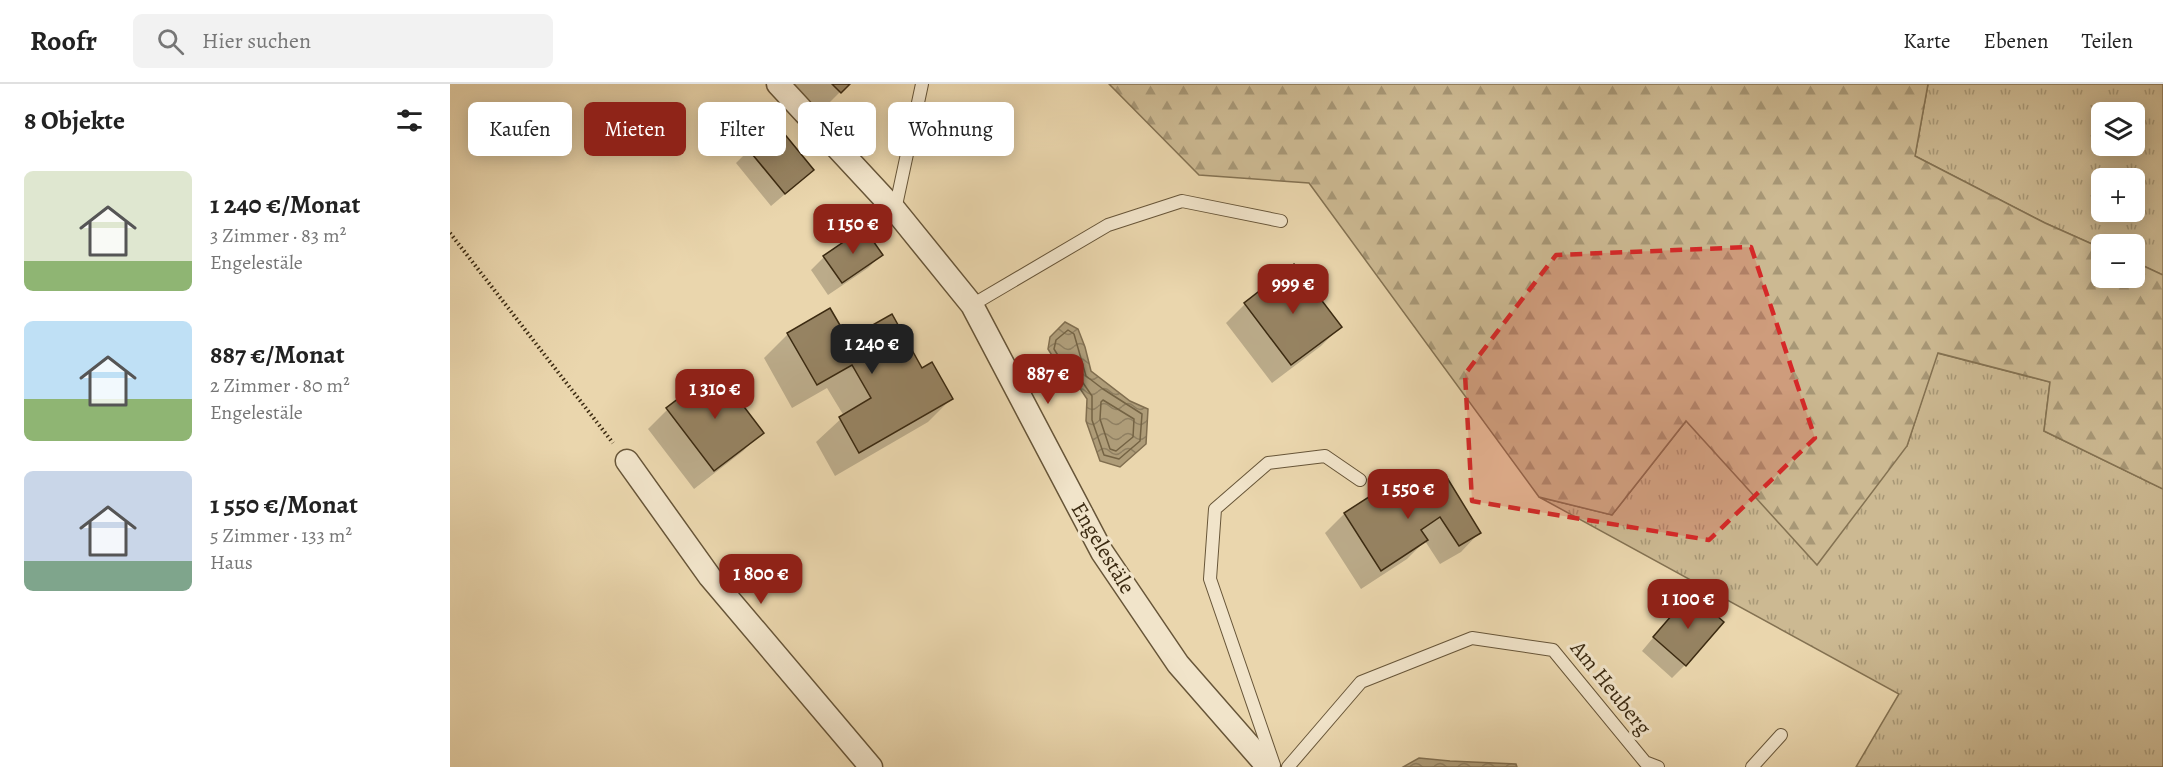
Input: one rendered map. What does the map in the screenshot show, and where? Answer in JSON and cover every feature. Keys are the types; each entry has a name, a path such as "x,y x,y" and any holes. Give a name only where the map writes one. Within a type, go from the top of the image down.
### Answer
{"street":[{"name":"Engelestäle","path":"778,84 895,210 972,305 1102,552 1178,664 1268,767"},
{"path":"627,461 710,577 871,767"}],"lane":[{"path":"895,210 922,84"},
{"path":"972,305 1108,225 1182,201 1281,221"},
{"path":"1274,767 1210,579 1215,509 1268,463 1325,456 1360,480"},
{"name":"Am Heuberg","path":"1288,767 1361,682 1472,638 1552,650 1645,762 1658,767"},
{"path":"1752,767 1781,735"}],"path":[{"path":"450,233 627,461"}],"highlighted area":[{"path":"1751,247 1815,438 1709,540 1472,501 1465,374 1556,255"}],"green space":[{"path":"1109,84 1928,84 1915,156 2045,223 2091,244 2091,288 2145,288 2145,267 2163,275 2163,489 2044,431 2050,382 1938,353 1907,446 1817,565 1686,421 1612,515 1539,497 1309,183 1199,175"},
{"path":"1928,84 2163,84 2163,275 2145,267 2145,234 2091,234 2091,244 2045,223 1915,156"},
{"path":"1937,353 2050,382 2044,431 2163,489 2163,767 1856,767 1899,694 1539,497 1612,515 1686,421 1907,446"}],"water":[{"path":"1065,322 1078,329 1091,371 1130,401 1148,409 1146,444 1120,467 1100,461 1086,421 1087,399 1075,381 1066,378 1048,349 1050,337"},
{"path":"1419,758 1516,764 1517,767 1403,767"}],"building":[{"path":"832,84 850,84 841,93"},
{"path":"786,136 798,150 798,156 803,156 814,170 785,194 754,156 786,156"},
{"path":"864,228 883,255 842,283 823,256"},
{"path":"1294,264 1342,327 1291,365 1244,303"},
{"path":"830,308 848,339 892,314 922,368 932,362 953,399 859,453 839,417 871,398 852,365 817,385 787,333"},
{"path":"716,370 764,433 714,471 666,408"},
{"path":"1446,476 1481,533 1459,546 1440,517 1421,530 1428,540 1381,571 1344,513 1392,482 1405,501"},
{"path":"1691,593 1724,622 1686,666 1653,637"}]}
